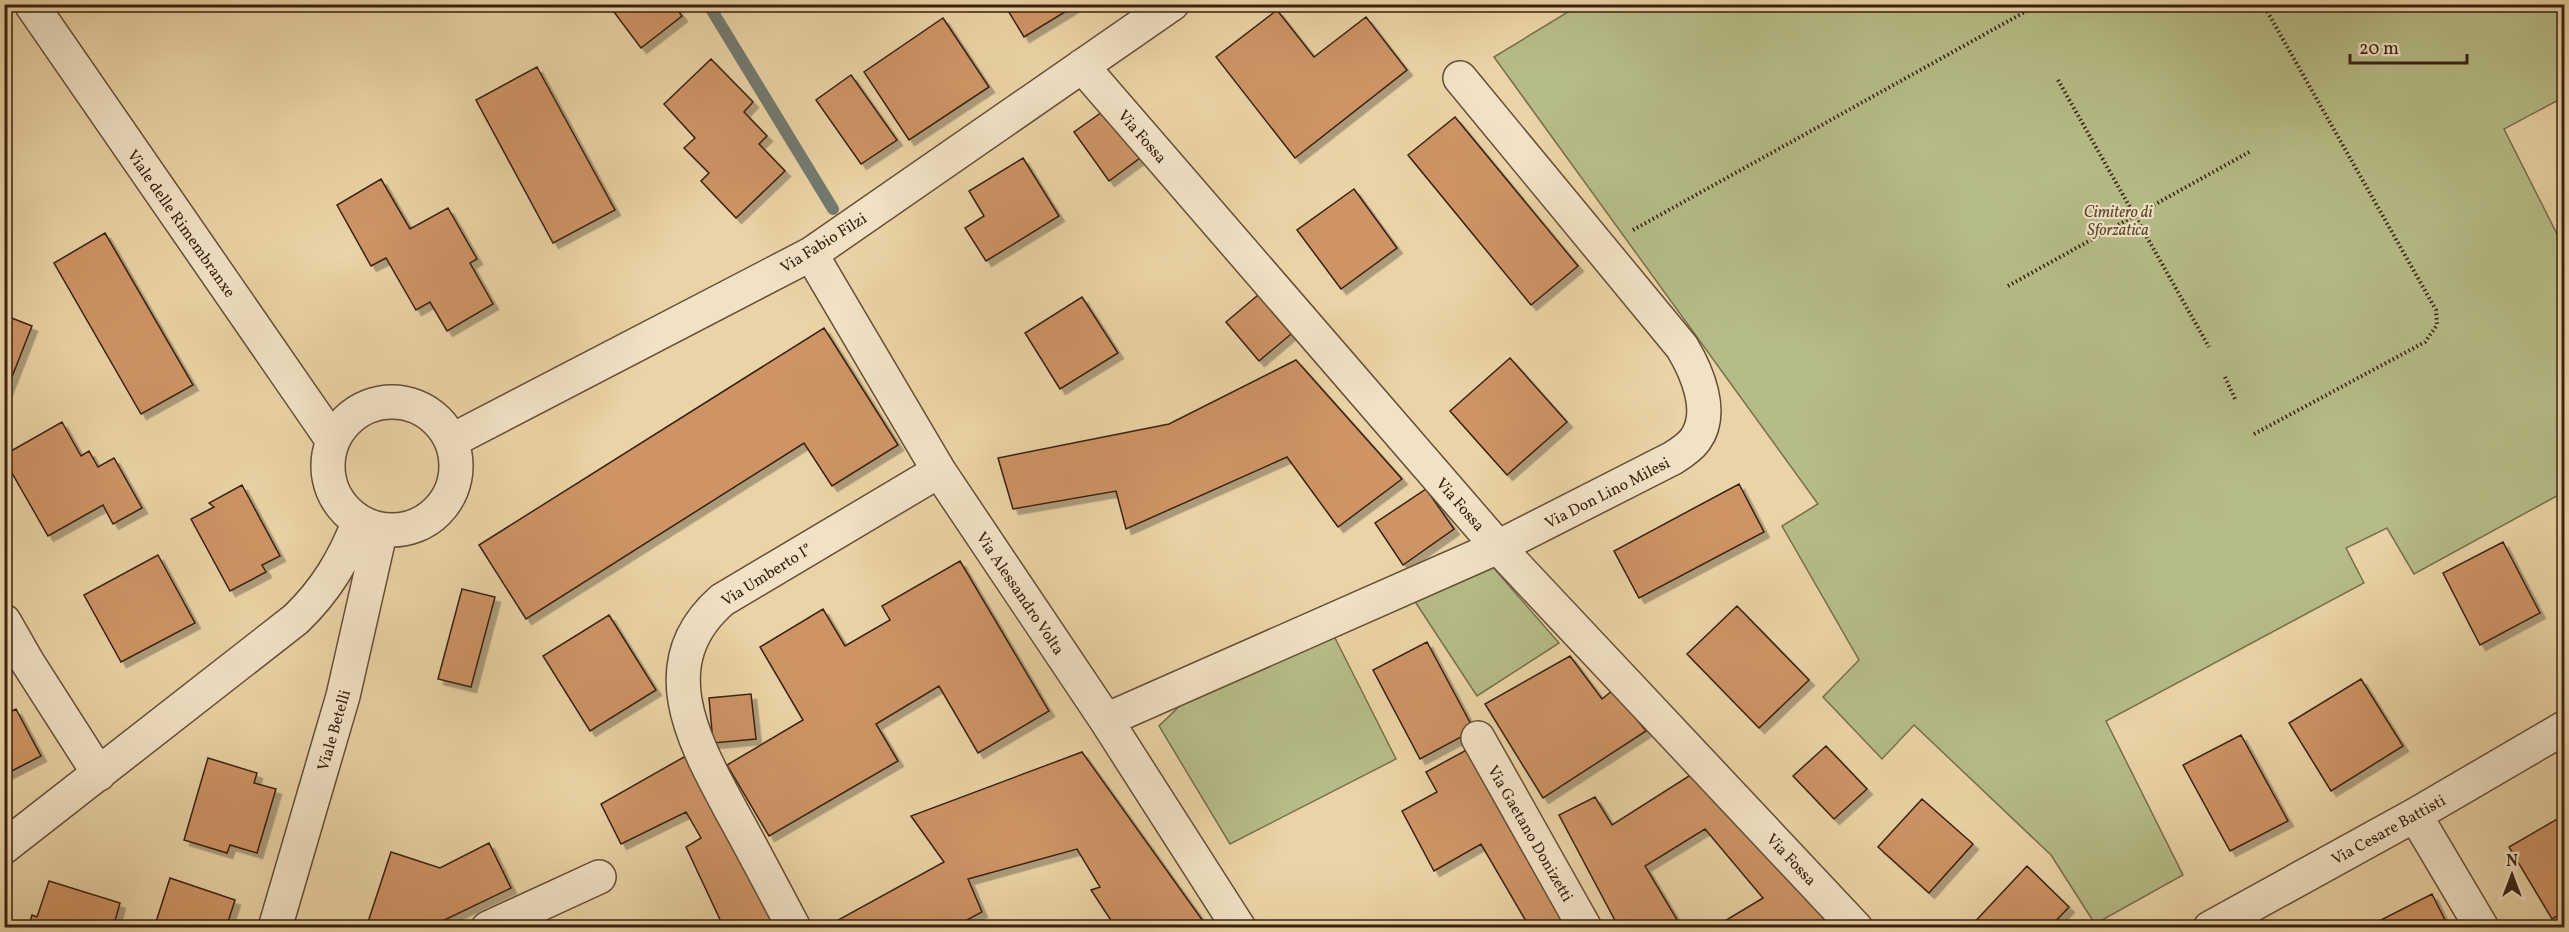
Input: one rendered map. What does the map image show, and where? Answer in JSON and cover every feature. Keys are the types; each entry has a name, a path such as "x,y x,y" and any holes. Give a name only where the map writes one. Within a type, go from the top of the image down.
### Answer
{"street":[{"name":"Viale delle Rimembranxe","path":"31,4 333,441"},
{"name":"Via Fabio Filzi","path":"452,441 811,254 1172,4"},
{"name":"Via Fossa","path":"1082,66 1498,547 1856,927"},
{"name":"Via Don Lino Milesi","path":"1106,720 1498,547 1673,458 1694,441 1701,430 1701,393 1691,362 1671,332 1460,78"},
{"name":"Via Alessandro Volta","path":"811,254 939,471 1106,720 1239,927"},
{"path":"384,402 401,402 422,409 440,423 452,441 456,463 454,485 443,505 428,520 414,526 397,530 370,525 341,505 333,492 328,459 333,441 345,422 363,409 384,402"},
{"name":"Via Umberto I°","path":"794,927 693,737 684,686 687,649 701,622 722,600 939,471"},
{"path":"4,847 302,614 318,598 370,525"},
{"name":"Viale Betelli","path":"275,927 345,686 370,525"},
{"path":"4,621 99,774"},
{"name":"Via Cesare Battisti","path":"2210,927 2415,815 2565,728"},
{"name":"Via Gaetano Donizetti","path":"1478,738 1585,927"},
{"path":"2415,815 2482,927"},
{"path":"488,927 599,877"}],"path":[{"path":"1601,248 2039,4"},
{"path":"2254,434 2425,342 2437,325 2436,310 2263,4"},
{"path":"2058,80 2209,347"},
{"path":"2008,286 2251,151"},
{"path":"2225,377 2236,401"}],"green space":[{"name":"Cimitero di Sforzatica","path":"1581,4 2564,5 2564,97 2504,129 2564,248 2564,344 2560,346 2564,355 2564,492 2414,574 2387,528 2346,548 2364,583 2106,721 2183,875 2095,924 2051,855 1914,725 1882,759 1823,697 1859,660 1782,526 1818,504 1494,57"},
{"path":"1492,566 1559,643 1477,696 1414,600"},
{"path":"1333,634 1396,759 1230,844 1159,726 1187,699"}],"building":[{"path":"608,4 673,4 682,16 641,48"},
{"path":"1004,4 1078,4 1024,37"},
{"path":"1277,10 1314,57 1366,17 1407,70 1295,158 1216,57"},
{"path":"943,18 989,87 909,140 864,72"},
{"path":"711,59 753,102 744,112 767,136 759,144 785,171 736,218 701,181 709,173 684,148 695,138 664,104"},
{"path":"537,67 615,210 553,243 476,100"},
{"path":"851,75 897,140 861,164 816,100"},
{"path":"1105,110 1140,158 1109,181 1074,132"},
{"path":"1455,117 1578,266 1531,305 1408,155"},
{"path":"1023,158 1059,216 986,261 965,228 984,216 969,191"},
{"path":"381,179 410,229 448,208 477,259 470,263 493,304 447,331 430,302 416,310 386,258 371,266 337,205"},
{"path":"1354,189 1397,248 1341,289 1297,230"},
{"path":"105,233 193,385 141,414 54,263"},
{"path":"1264,290 1297,329 1259,361 1226,322"},
{"path":"1082,297 1118,353 1060,389 1025,333"},
{"path":"4,315 32,326 6,392 4,391"},
{"path":"824,328 898,445 832,486 804,443 526,619 479,545"},
{"path":"1510,358 1567,422 1507,475 1450,411"},
{"path":"1296,360 1402,479 1338,527 1287,457 1126,529 1116,491 1013,509 998,458 1169,424"},
{"path":"62,422 81,456 89,451 98,467 114,458 142,508 113,524 103,505 48,536 4,459 4,455"},
{"path":"1739,484 1764,532 1639,598 1614,551"},
{"path":"242,485 280,556 262,565 266,572 230,591 191,519 214,507 209,503"},
{"path":"1426,489 1454,529 1403,565 1375,523"},
{"path":"2503,542 2540,613 2480,645 2443,573"},
{"path":"158,555 195,623 121,662 84,595"},
{"path":"960,561 1049,711 978,753 939,686 876,724 898,761 769,836 727,765 803,720 760,647 823,609 845,646 890,620 882,606"},
{"path":"462,589 495,597 471,687 438,679"},
{"path":"1737,606 1809,680 1759,728 1687,654"},
{"path":"609,615 656,690 590,731 543,656"},
{"path":"1427,642 1474,730 1420,759 1373,670"},
{"path":"1570,656 1602,699 1613,690 1646,731 1543,798 1485,704"},
{"path":"2361,679 2403,746 2331,791 2289,723"},
{"path":"751,694 756,739 713,743 709,698"},
{"path":"16,709 41,756 4,775 4,715"},
{"path":"2241,735 2288,821 2230,851 2183,765"},
{"path":"1826,746 1867,789 1834,819 1793,776"},
{"path":"1472,747 1574,928 1530,928 1481,844 1434,871 1402,811 1437,792 1426,772"},
{"path":"1082,752 1208,928 1116,928 1091,890 1100,887 1077,849 968,879 982,912 952,928 830,928 829,925 944,862 911,816"},
{"path":"691,753 784,928 724,928 686,847 701,838 686,812 621,844 601,804"},
{"path":"208,758 257,773 254,783 276,789 257,853 230,845 227,853 184,840"},
{"path":"1700,769 1841,928 1713,928 1763,898 1705,829 1645,866 1682,928 1619,928 1559,815 1595,797 1612,825"},
{"path":"1922,799 1973,844 1929,893 1878,847"},
{"path":"2564,815 2564,912 2552,919 2509,847"},
{"path":"489,843 511,888 438,923 437,928 375,928 367,925 391,852 440,868"},
{"path":"2027,866 2069,907 2049,928 1969,928"},
{"path":"170,878 235,900 226,928 154,928"},
{"path":"49,881 120,903 113,928 28,928 32,915 37,917"},
{"path":"2432,894 2449,928 2370,928 2369,926"}],"waterway":[{"path":"708,4 833,209"}]}
